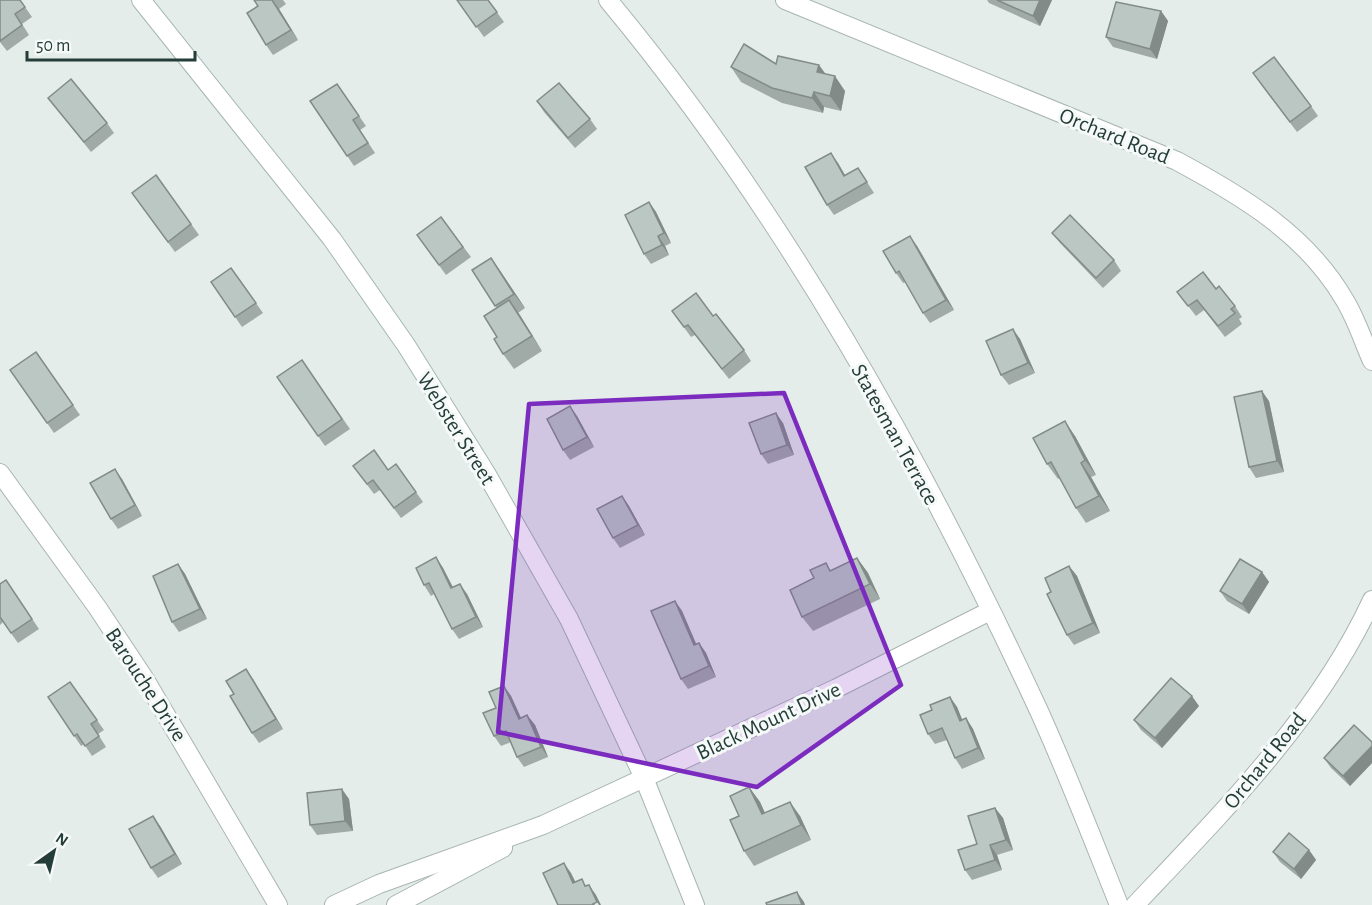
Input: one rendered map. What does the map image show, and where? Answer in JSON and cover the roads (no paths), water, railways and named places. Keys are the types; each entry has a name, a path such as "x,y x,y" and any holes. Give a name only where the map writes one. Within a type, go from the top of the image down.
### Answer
{"street":[{"name":"Webster Street","path":"141,0 332,238 406,345 486,473 569,619 644,778 695,905"},
{"name":"Statesman Terrace","path":"608,0 682,91 839,331 887,413 1040,713 1119,905"},
{"name":"Orchard Road","path":"785,0 1177,160 1229,190 1282,228 1320,263 1344,299 1372,362"},
{"name":"Barouche Drive","path":"0,473 97,608 146,681 278,905"},
{"name":"Orchard Road","path":"1135,905 1210,826 1284,737 1334,669 1356,634 1372,600"},
{"name":"Black Mount Drive","path":"396,905 543,825 837,688 990,611"},
{"name":"Black Mount Drive","path":"334,905 379,885 543,825"}]}
